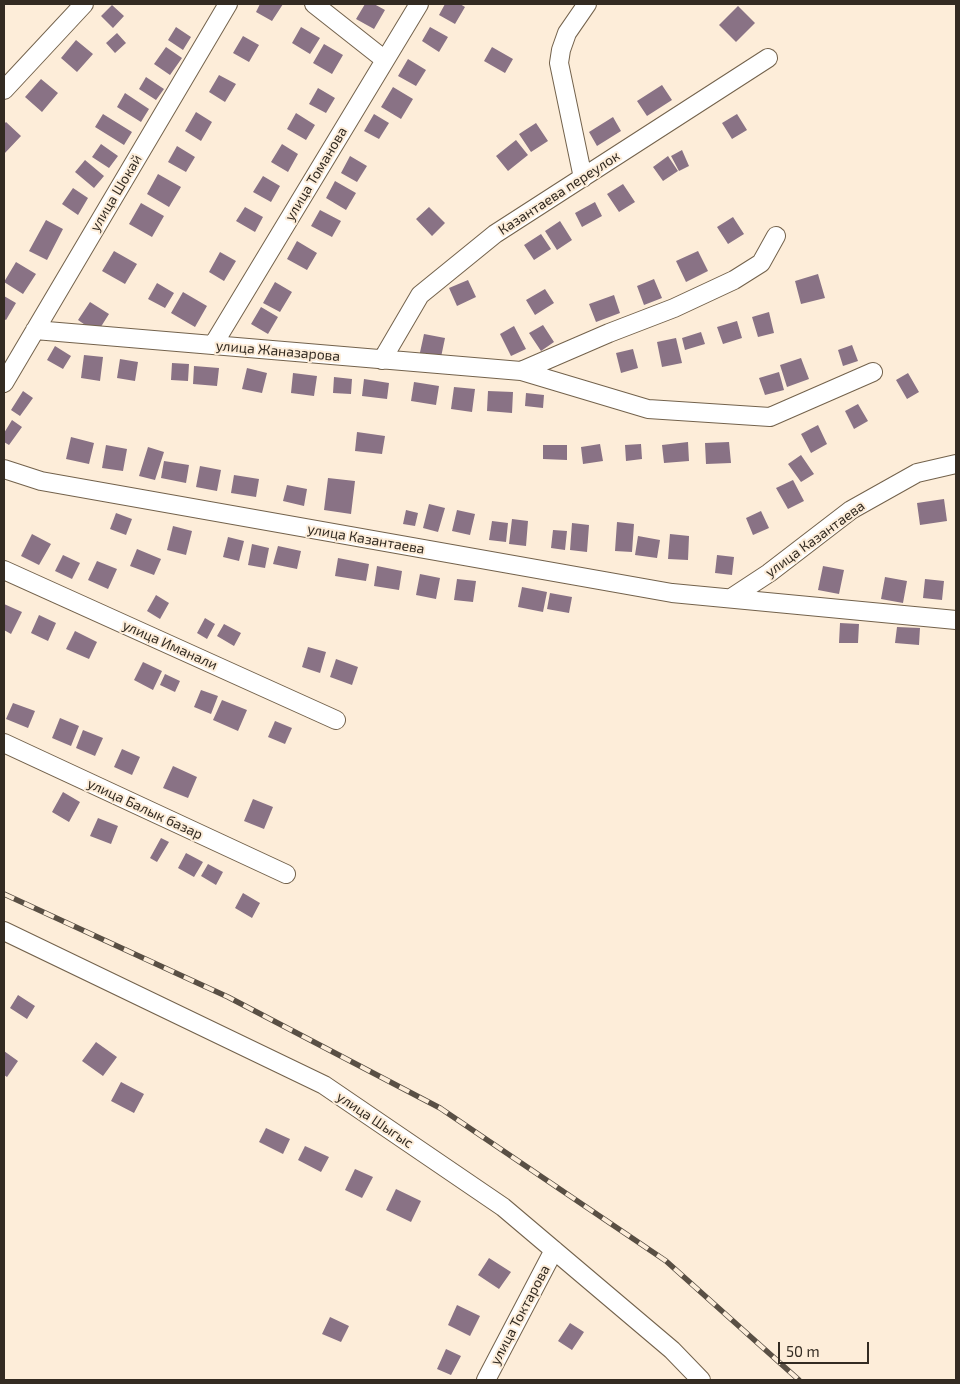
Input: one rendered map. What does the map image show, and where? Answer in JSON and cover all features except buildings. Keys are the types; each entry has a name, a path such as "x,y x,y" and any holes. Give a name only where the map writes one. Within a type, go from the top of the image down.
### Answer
{"street":[{"path":"4,90 84,4"},
{"name":"улица Шокай","path":"4,383 228,4"},
{"path":"314,4 385,60"},
{"name":"улица Томанова","path":"213,345 419,4"},
{"path":"583,178 559,63 567,33 587,4"},
{"name":"Казантаева переулок","path":"382,360 420,295 495,234 768,58"},
{"name":"улица Жаназарова","path":"521,371 609,333 674,308 734,280 761,263 776,236"},
{"name":"улица Жаназарова","path":"35,330 521,371 648,409 770,416 873,372"},
{"name":"улица Казантаева","path":"731,598 769,573 851,510 917,473 956,464"},
{"name":"улица Казантаева","path":"4,468 41,481 662,591 956,620"},
{"name":"улица Иманали","path":"4,570 336,720"},
{"name":"улица Балык базар","path":"4,743 286,874"},
{"name":"улица Шыгыс","path":"4,932 324,1085 503,1207 672,1350 700,1380"},
{"name":"улица Токтарова","path":"486,1380 554,1250"}],"railway":[{"path":"4,894 228,997 440,1108 666,1261 799,1380"}]}
